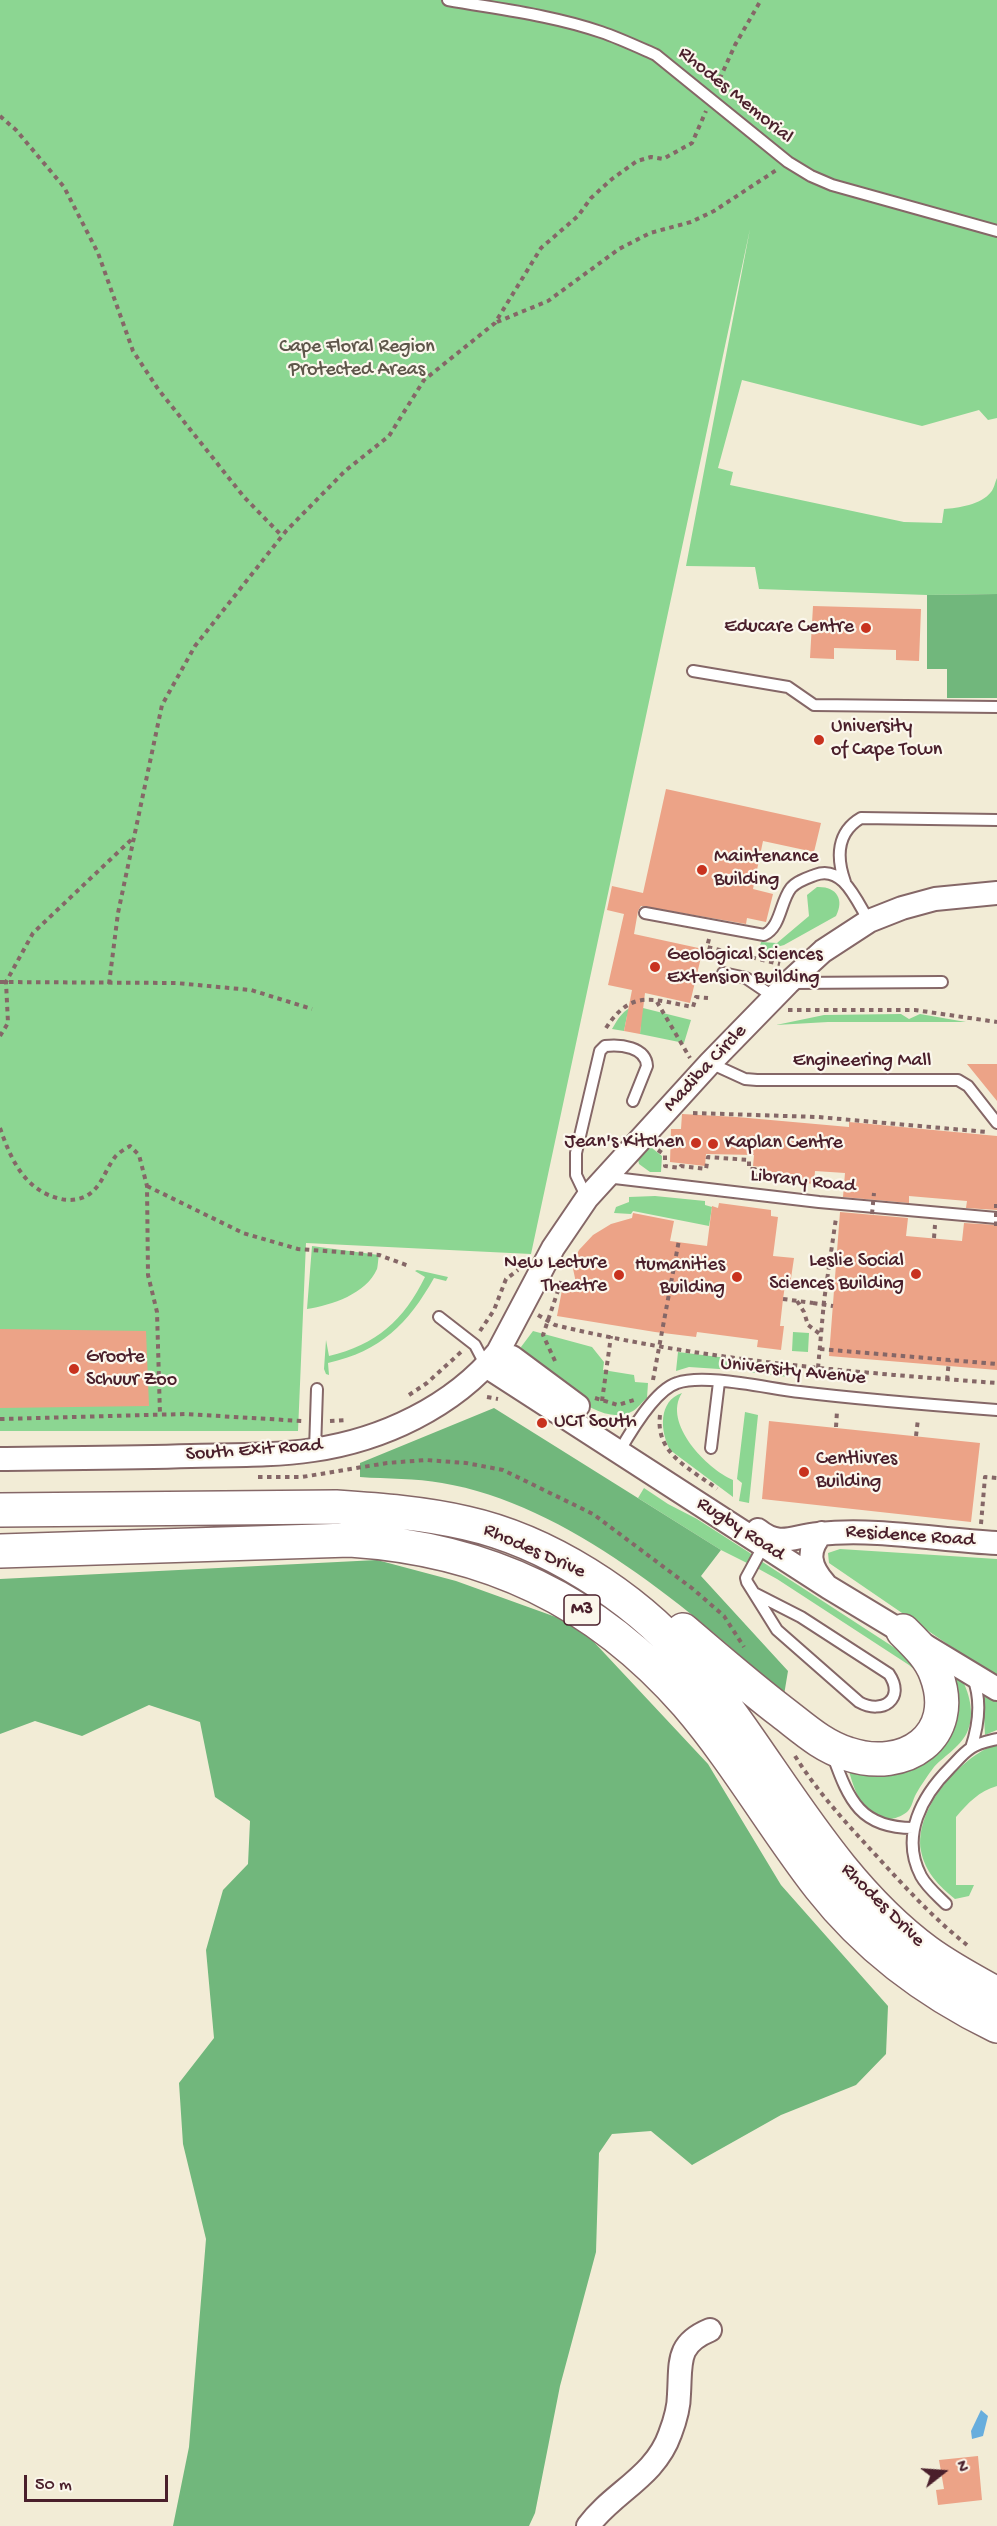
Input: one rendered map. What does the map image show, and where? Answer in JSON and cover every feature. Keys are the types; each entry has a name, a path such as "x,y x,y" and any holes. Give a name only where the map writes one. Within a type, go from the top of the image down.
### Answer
{"highway":[{"path":"336,1507 394,1495 433,1500 496,1514 574,1548 624,1581 741,1680 830,1748 867,1759 902,1756 920,1748 934,1734 941,1710 940,1685 929,1659 903,1631"},
{"name":"Rhodes Drive","path":"0,1510 336,1507 390,1510 469,1523 535,1548 615,1593 686,1657 714,1692 830,1853 870,1900 927,1952 997,1994"},
{"name":"Rhodes Drive","path":"0,1551 350,1540 423,1548 467,1559 505,1572 541,1589 584,1612 657,1672 688,1705 822,1889 888,1958 930,1988 997,2026"}],"street":[{"name":"Madiba Circle","path":"492,1359 553,1248 587,1198 710,1063 779,982 869,921 902,908 935,899 997,893"},
{"name":"Rugby Road","path":"492,1359 766,1542 828,1587 997,1689"},
{"name":"South Exit Road","path":"0,1459 282,1454 315,1450 353,1442 416,1417 457,1391 492,1359"},
{"name":"Residence Road","path":"822,1533 863,1532 988,1543"},
{"name":"Rugby Road","path":"766,1542 822,1533"},
{"path":"822,1533 814,1543 810,1558 817,1574 828,1587"},
{"path":"588,2526 610,2502 638,2481 661,2454 669,2438 678,2408 680,2367 685,2348 697,2335 710,2330"}],"lane":[{"name":"Rhodes Memorial","path":"448,0 553,19 600,32 656,55 788,162 811,176 832,185 997,231"},
{"path":"693,671 788,687 814,705 997,706"},
{"path":"846,885 840,862 840,847 843,834 851,824 861,818 997,820"},
{"path":"645,913 764,935 774,927 787,896 796,884 824,871 838,876 869,921"},
{"path":"723,973 779,982 942,982"},
{"path":"587,1198 576,1175 576,1153 600,1052 605,1046 632,1049 641,1053 646,1061 633,1101"},
{"name":"Engineering Mall","path":"710,1063 745,1078 757,1080 958,1080 968,1086 997,1123"},
{"name":"Library Road","path":"606,1177 996,1222"},
{"path":"439,1317 492,1359"},
{"path":"475,1345 492,1359"},
{"name":"University Avenue","path":"622,1445 658,1396 670,1386 686,1381 719,1382 798,1392 997,1410"},
{"path":"711,1448 719,1382"},
{"path":"315,1450 317,1389"},
{"path":"754,1593 801,1617 889,1674 895,1682 894,1697 874,1707 859,1702 777,1630 754,1593 746,1578 766,1542"},
{"path":"971,1673 977,1689 979,1716 971,1748"},
{"path":"946,1904 928,1887 920,1875 912,1845 913,1828 928,1793 971,1748 997,1739"},
{"path":"830,1748 848,1792 865,1815 888,1827 913,1828"}],"path":[{"path":"495,323 542,249 578,216 591,198 637,161 651,157 663,159 692,143 735,45 761,0"},
{"path":"0,116 16,130 64,187 98,253 133,351 158,389 244,497 282,536"},
{"path":"109,984 118,913 162,705 195,645 282,536 345,471 389,436 424,380 495,323 548,301 619,249 650,233 691,222 714,211 788,162"},
{"path":"0,1036 8,1023 6,982 33,933 133,838"},
{"path":"712,927 707,947 779,982 915,1010 997,1022"},
{"path":"0,982 176,983 251,990 312,1009"},
{"path":"606,1028 616,1013 626,1004 642,999 693,1007 696,997 708,998"},
{"path":"657,1002 688,1054"},
{"path":"690,1113 818,1117 997,1133"},
{"path":"0,1128 9,1154 22,1176 45,1195 70,1201 87,1195 103,1179 115,1156 130,1146 139,1155 147,1186 148,1275 157,1312 160,1415"},
{"path":"657,1149 665,1155 665,1166 706,1169 708,1157 749,1160 748,1180"},
{"path":"749,1169 755,1169 755,1180 766,1181"},
{"path":"147,1186 243,1233 298,1249 379,1255 409,1266"},
{"path":"872,1215 874,1193"},
{"path":"996,1204 996,1222"},
{"path":"818,1368 836,1211"},
{"path":"646,1389 653,1381 679,1240"},
{"path":"558,1366 551,1356 543,1335 560,1289 562,1274"},
{"path":"783,1299 833,1306"},
{"path":"797,1301 804,1311 808,1324 821,1334"},
{"path":"555,1325 659,1346 818,1368 997,1383"},
{"path":"602,1401 611,1336"},
{"path":"820,1349 997,1364"},
{"path":"947,1380 949,1359"},
{"path":"594,1397 618,1405 631,1402 640,1396"},
{"path":"664,1406 660,1415 660,1432 668,1451 720,1491"},
{"path":"826,1409 848,1412"},
{"path":"836,1427 837,1411"},
{"path":"0,1419 185,1414 316,1422"},
{"path":"909,1418 930,1420"},
{"path":"916,1436 918,1419"},
{"path":"353,1468 426,1460 466,1463 502,1470 542,1488 593,1514 693,1588 724,1616 749,1654"},
{"path":"988,1543 985,1477 997,1478"},
{"path":"791,1749 817,1788 854,1831 933,1917 973,1950"}],"green space":[{"name":"Cape Floral Region Protected Areas","path":"0,0 997,0 997,418 988,420 979,410 922,426 742,380 718,468 733,472 730,485 904,522 942,523 944,509 962,507 981,500 992,491 997,478 997,594 927,595 759,589 755,567 686,566 750,229 531,1254 306,1243 298,1431 0,1431"},
{"path":"997,594 997,698 947,698 947,669 927,669 927,595"},
{"path":"817,887 834,891 837,895 840,904 836,916 784,945 758,956 761,942 777,943 809,916 807,895"},
{"path":"635,1006 691,1020 684,1043 640,1034 641,1019 627,1016 624,1031 612,1029 624,1012"},
{"path":"901,1014 909,1019 920,1014 966,1022 828,1022 776,1025 824,1015"},
{"path":"648,1145 662,1156 661,1172 650,1172 639,1164 638,1159"},
{"path":"655,1196 705,1201 705,1205 712,1207 709,1226 633,1211 631,1214 614,1213 616,1207 629,1202 629,1197"},
{"path":"312,1246 379,1255 377,1269 372,1278 357,1292 327,1305 307,1309"},
{"path":"415,1271 448,1277 446,1281 434,1278 414,1309 391,1333 363,1351 328,1363 329,1375 326,1374 324,1369 326,1340 329,1356 361,1345 387,1328 408,1306 425,1277"},
{"path":"533,1331 592,1347 604,1362 603,1370 634,1375 635,1382 648,1383 647,1398 633,1411 619,1415 589,1407 558,1385 522,1353 521,1347"},
{"path":"793,1332 809,1333 808,1352 792,1351"},
{"path":"678,1352 735,1359 734,1370 689,1367 676,1371"},
{"path":"749,1361 790,1366 788,1377 749,1372"},
{"path":"682,1393 677,1405 682,1431 700,1456 733,1480 733,1497 670,1450 664,1434 663,1417 669,1403"},
{"path":"494,1408 721,1550 701,1576 788,1671 784,1695 710,1630 626,1565 581,1537 535,1513 489,1494 442,1483 412,1479 360,1477 360,1463"},
{"path":"745,1412 758,1415 749,1503 739,1501 742,1483 737,1479"},
{"path":"644,1488 753,1555 747,1563 721,1550 638,1498"},
{"path":"840,1549 997,1559 997,1678 829,1563 828,1553"},
{"path":"377,1560 456,1581 578,1625 708,1764 781,1885 888,2006 886,2054 856,2085 781,2115 692,2165 651,2131 612,2134 599,2153 596,2252 560,2386 535,2513 529,2526 173,2526 189,2447 206,2239 183,2144 179,2083 214,2038 206,1950 223,1890 248,1864 250,1821 215,1797 200,1722 149,1705 82,1736 35,1721 0,1734 0,1579"},
{"path":"761,1561 918,1663 922,1676 909,1665 757,1568"},
{"path":"945,1671 960,1676 966,1688 971,1709 968,1730 958,1746 934,1767 906,1812 891,1819 874,1816 867,1811 857,1795 848,1768 901,1764"},
{"path":"981,1687 997,1696 997,1730 985,1735 983,1696"},
{"path":"997,1744 997,1786 979,1794 956,1817 956,1885 974,1885 969,1896 955,1899 933,1878 923,1859 921,1835 925,1818 932,1802 955,1772 969,1760"}],"water":[{"path":"981,2410 988,2416 983,2436 972,2439 971,2431"}],"building":[{"name":"Educare Centre","path":"813,606 921,609 919,661 896,660 896,650 834,648 834,659 810,658"},
{"name":"Maintenance Building","path":"666,789 821,823 814,852 763,841 753,889 773,894 766,922 747,918 746,924 641,906 634,934 703,949 690,1003 645,993 640,1034 624,1031 632,990 608,985 624,914 607,910 612,886 643,893"},
{"path":"967,1064 997,1064 997,1101"},
{"path":"682,1114 849,1127 849,1122 997,1136 997,1210 966,1208 967,1201 909,1196 909,1203 843,1197 845,1173 815,1171 814,1184 760,1178 761,1167 753,1166 754,1155 706,1154 705,1166 670,1162 671,1129 681,1129"},
{"path":"719,1203 771,1210 771,1216 778,1217 773,1256 794,1258 790,1285 785,1285 783,1299 780,1326 784,1326 781,1350 757,1347 758,1340 697,1332 696,1337 557,1316 562,1290 578,1292 572,1264 579,1250 593,1235 611,1224 632,1218 633,1213 674,1221 670,1241 707,1246 712,1206 718,1208"},
{"name":"Leslie Social Sciences Building","path":"840,1212 908,1218 906,1236 962,1241 964,1223 997,1225 997,1370 829,1356"},
{"name":"Groote Schuur Zoo","path":"0,1329 146,1331 149,1406 0,1408"},
{"name":"Centlivres Building","path":"769,1421 980,1443 971,1522 762,1499"},
{"path":"978,2456 982,2500 938,2505 936,2490 944,2489 939,2460"}],"place":[{"name":"Educare Centre","path":"866,628"},
{"name":"University of Cape Town","path":"819,740"},
{"name":"Maintenance Building","path":"702,870"},
{"name":"Geological Sciences Extension Building","path":"655,967"},
{"name":"Jean's Kitchen","path":"696,1143"},
{"name":"Kaplan Centre","path":"713,1144"},
{"name":"Leslie Social Sciences Building","path":"916,1274"},
{"name":"New Lecture Theatre","path":"619,1275"},
{"name":"Humanities Building","path":"737,1277"},
{"name":"Groote Schuur Zoo","path":"74,1369"},
{"name":"UCT South","path":"542,1423"},
{"name":"Centlivres Building","path":"804,1472"}]}
